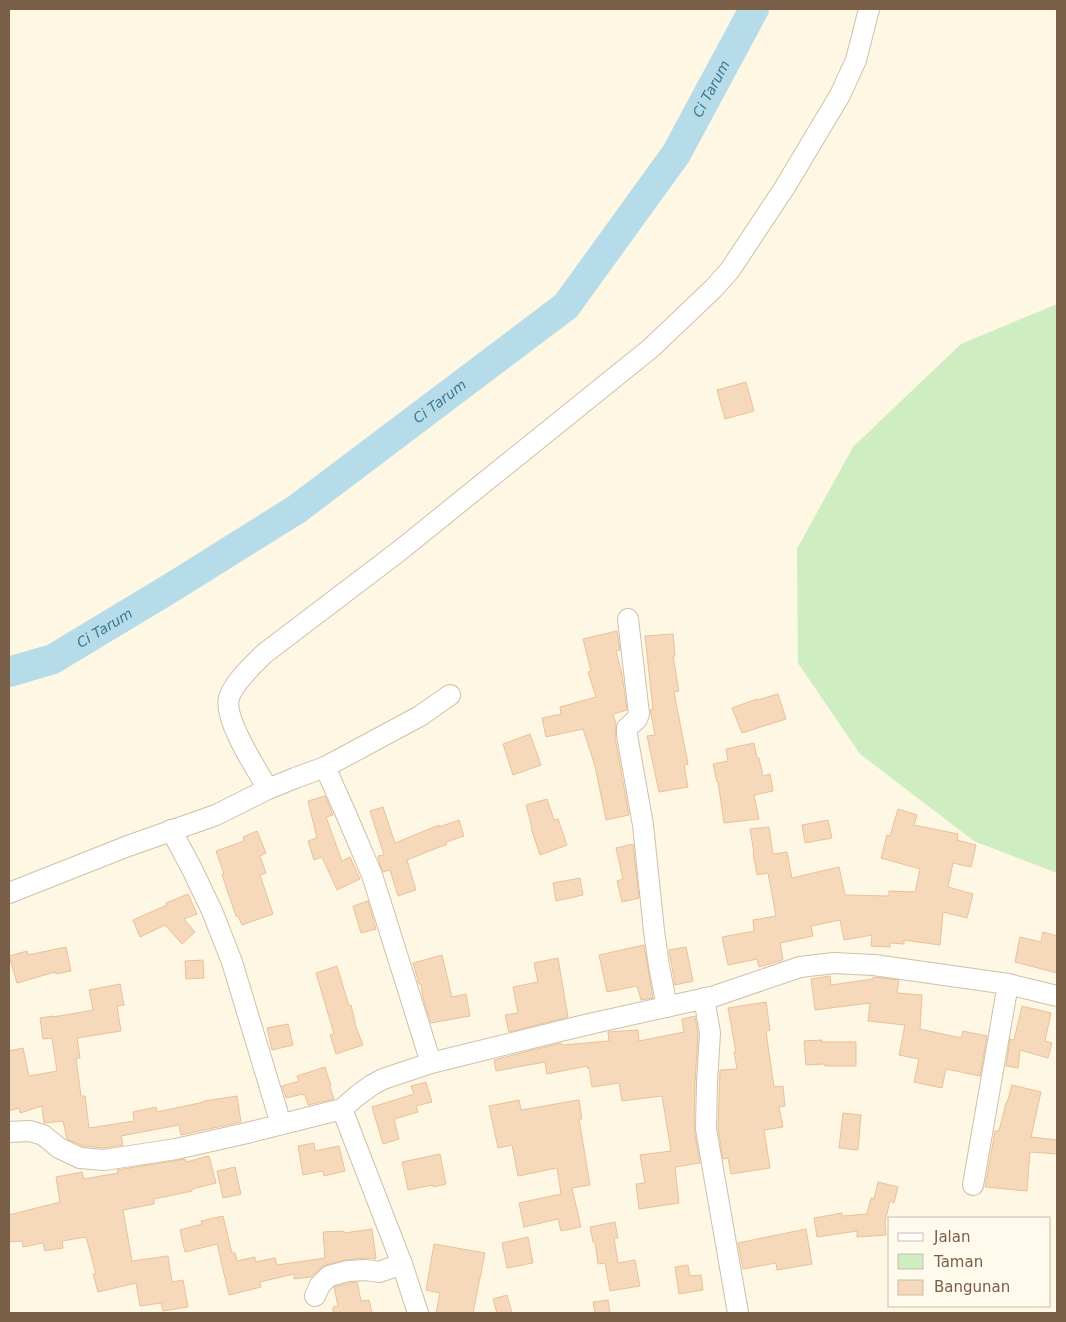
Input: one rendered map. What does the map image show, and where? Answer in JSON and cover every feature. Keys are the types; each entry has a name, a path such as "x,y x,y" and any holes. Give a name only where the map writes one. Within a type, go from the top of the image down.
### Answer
{"street":[{"path":"268,789 231,720 228,708 233,688 249,668 265,653 398,552 644,354 714,288 730,270 785,187 840,95 856,60 869,9"},
{"path":"628,618 639,714 637,719 627,728 627,734 643,825 655,940 667,1007"},
{"path":"9,893 170,830 216,815 268,789 325,767 420,716 450,695"},
{"path":"325,767 372,875 431,1063"},
{"path":"170,830 192,868 212,911 232,962 281,1124"},
{"path":"9,1132 30,1131 43,1135 59,1148 80,1158 104,1160 176,1149 342,1109 358,1095 383,1079 431,1063 704,998 800,967 834,963 874,965 1008,984 1057,996"},
{"path":"973,1185 1008,984"},
{"path":"704,998 710,1033 706,1082 706,1129 738,1313"},
{"path":"342,1109 402,1264 418,1313"},
{"path":"315,1296 320,1285 328,1276 348,1271 366,1270 379,1272 402,1264"}],"green space":[{"path":"1057,304 1057,873 974,841 860,754 798,663 797,549 853,447 961,344"}],"building":[{"path":"746,382 754,411 725,419 717,390"},
{"path":"617,631 620,650 616,651 622,674 627,710 613,714 616,724 615,737 629,815 606,820 595,766 583,729 546,737 542,718 561,714 560,707 596,697 588,672 591,671 583,639"},
{"path":"673,634 675,656 673,656 679,691 674,692 688,764 684,765 688,787 659,792 647,736 655,735 650,710 653,709 645,636"},
{"path":"778,694 786,719 742,733 732,708"},
{"path":"530,734 541,765 513,775 503,744"},
{"path":"754,743 763,776 770,774 773,791 754,795 759,819 724,823 718,782 713,764 728,761 726,749"},
{"path":"325,796 333,815 326,817 342,861 350,857 360,879 337,890 322,857 314,860 308,841 317,838 308,801"},
{"path":"547,799 554,820 558,819 567,845 540,855 526,805"},
{"path":"383,807 395,843 439,825 439,827 459,820 464,836 407,860 416,890 398,896 390,870 383,872 380,865 378,856 384,855 370,811"},
{"path":"898,809 917,815 914,825 958,834 957,840 976,845 971,867 953,863 948,887 973,894 967,918 943,912 940,945 904,940 904,944 890,943 890,947 871,946 872,935 844,940 840,920 811,926 813,936 780,943 783,960 759,967 757,959 728,965 722,937 754,931 753,920 776,916 768,873 757,875 750,829 769,827 773,854 787,852 792,878 839,867 845,895 889,896 889,891 915,892 920,869 881,858 887,835 890,836"},
{"path":"828,820 832,838 805,843 802,825"},
{"path":"257,831 266,853 260,856 266,873 260,875 273,914 242,925 238,916 236,916 216,851 244,841 243,837"},
{"path":"633,844 639,898 622,902 617,881 623,879 616,848"},
{"path":"580,878 583,895 556,901 553,883"},
{"path":"188,894 197,914 184,919 195,932 182,944 165,925 140,937 133,920"},
{"path":"368,901 376,929 361,933 353,906"},
{"path":"1043,932 1057,936 1057,973 1015,962 1020,937 1041,942"},
{"path":"644,945 653,998 641,1000 637,986 607,992 599,955"},
{"path":"66,947 71,971 56,974 55,972 17,983 9,956 27,951 28,955"},
{"path":"686,947 693,981 675,985 669,950"},
{"path":"442,955 452,997 466,994 470,1016 431,1023 423,998 421,984 419,984 413,963"},
{"path":"558,958 568,1017 509,1032 505,1015 518,1013 513,987 538,982 534,963"},
{"path":"203,960 204,978 186,979 185,961"},
{"path":"337,966 363,1045 336,1054 330,1035 334,1034 316,973"},
{"path":"830,976 831,985 873,979 873,977 899,980 897,993 922,995 920,1029 961,1038 963,1031 987,1036 980,1076 946,1069 942,1088 914,1082 919,1059 899,1055 905,1025 868,1021 870,1003 815,1010 811,979"},
{"path":"120,984 124,1005 117,1006 121,1031 77,1038 80,1058 76,1058 81,1096 85,1096 89,1128 134,1121 133,1112 156,1107 157,1112 204,1101 237,1096 241,1122 181,1135 179,1125 121,1136 123,1145 104,1148 83,1146 67,1139 63,1121 44,1123 42,1106 20,1113 19,1108 9,1111 9,1051 23,1048 29,1076 57,1071 52,1038 43,1039 40,1018 93,1010 89,990"},
{"path":"766,1002 770,1030 766,1031 774,1087 783,1086 785,1106 779,1107 783,1127 764,1130 770,1168 731,1174 728,1158 723,1159 718,1128 720,1070 737,1069 728,1008"},
{"path":"1022,1006 1051,1013 1045,1041 1052,1043 1048,1058 1020,1050 1018,1068 1006,1066 1010,1039 1014,1040"},
{"path":"695,1016 698,1034 694,1129 700,1163 675,1167 679,1203 639,1209 636,1184 645,1183 640,1155 671,1151 662,1096 622,1101 619,1083 592,1087 587,1066 547,1074 545,1062 496,1071 494,1060 561,1043 562,1045 609,1041 608,1032 638,1030 639,1041 684,1032 682,1019"},
{"path":"288,1024 293,1045 272,1050 267,1028"},
{"path":"822,1040 822,1042 856,1042 856,1066 806,1065 804,1041"},
{"path":"325,1067 334,1099 308,1105 303,1094 286,1098 282,1086 299,1081 297,1076"},
{"path":"426,1082 432,1102 416,1106 418,1112 394,1119 399,1139 383,1144 372,1107 414,1094 411,1086"},
{"path":"1012,1085 1041,1092 1031,1137 1057,1140 1057,1154 1030,1152 1027,1191 985,1187 995,1131 999,1131"},
{"path":"519,1100 521,1110 579,1100 582,1119 579,1119 590,1185 572,1188 581,1227 561,1231 558,1219 524,1227 519,1203 561,1194 557,1168 518,1176 512,1145 498,1148 489,1106"},
{"path":"843,1113 861,1115 858,1150 839,1148"},
{"path":"314,1143 315,1151 339,1146 345,1171 324,1176 323,1171 303,1175 298,1146"},
{"path":"440,1154 446,1184 408,1190 402,1162"},
{"path":"209,1156 216,1183 192,1189 192,1191 154,1199 154,1204 123,1210 132,1261 168,1256 172,1282 183,1280 188,1307 163,1311 161,1303 140,1306 136,1283 98,1292 93,1274 96,1274 86,1237 62,1241 63,1248 45,1251 43,1243 23,1247 22,1241 9,1242 9,1215 60,1202 56,1177 82,1172 84,1179 118,1173 117,1170 185,1159 186,1162"},
{"path":"235,1167 241,1194 223,1198 217,1171"},
{"path":"878,1182 898,1187 894,1203 890,1201 885,1222 886,1235 857,1237 857,1231 817,1237 814,1218 842,1213 842,1216 867,1214 871,1198 874,1199"},
{"path":"223,1216 232,1253 235,1253 237,1261 255,1257 255,1262 275,1258 277,1265 325,1258 323,1232 344,1231 344,1233 372,1229 376,1259 345,1260 326,1265 311,1277 294,1279 294,1274 260,1282 261,1287 229,1295 217,1244 185,1252 180,1230 202,1224 201,1221"},
{"path":"615,1222 618,1238 614,1238 618,1263 635,1260 640,1286 610,1291 605,1263 598,1264 595,1242 593,1242 590,1227"},
{"path":"806,1229 812,1264 777,1270 776,1263 743,1269 738,1243"},
{"path":"528,1237 533,1263 507,1268 502,1243"},
{"path":"434,1244 485,1253 473,1313 436,1313 440,1293 426,1290"},
{"path":"688,1265 690,1276 701,1275 703,1290 679,1294 675,1267"},
{"path":"357,1282 361,1301 369,1300 372,1313 333,1313 333,1307 338,1306 334,1287"},
{"path":"507,1295 512,1313 497,1313 493,1299"},
{"path":"608,1300 610,1313 595,1313 593,1302"}],"waterway":[{"name":"Ci Tarum","path":"9,672 53,659 297,509 566,306 676,154 754,9"}]}
